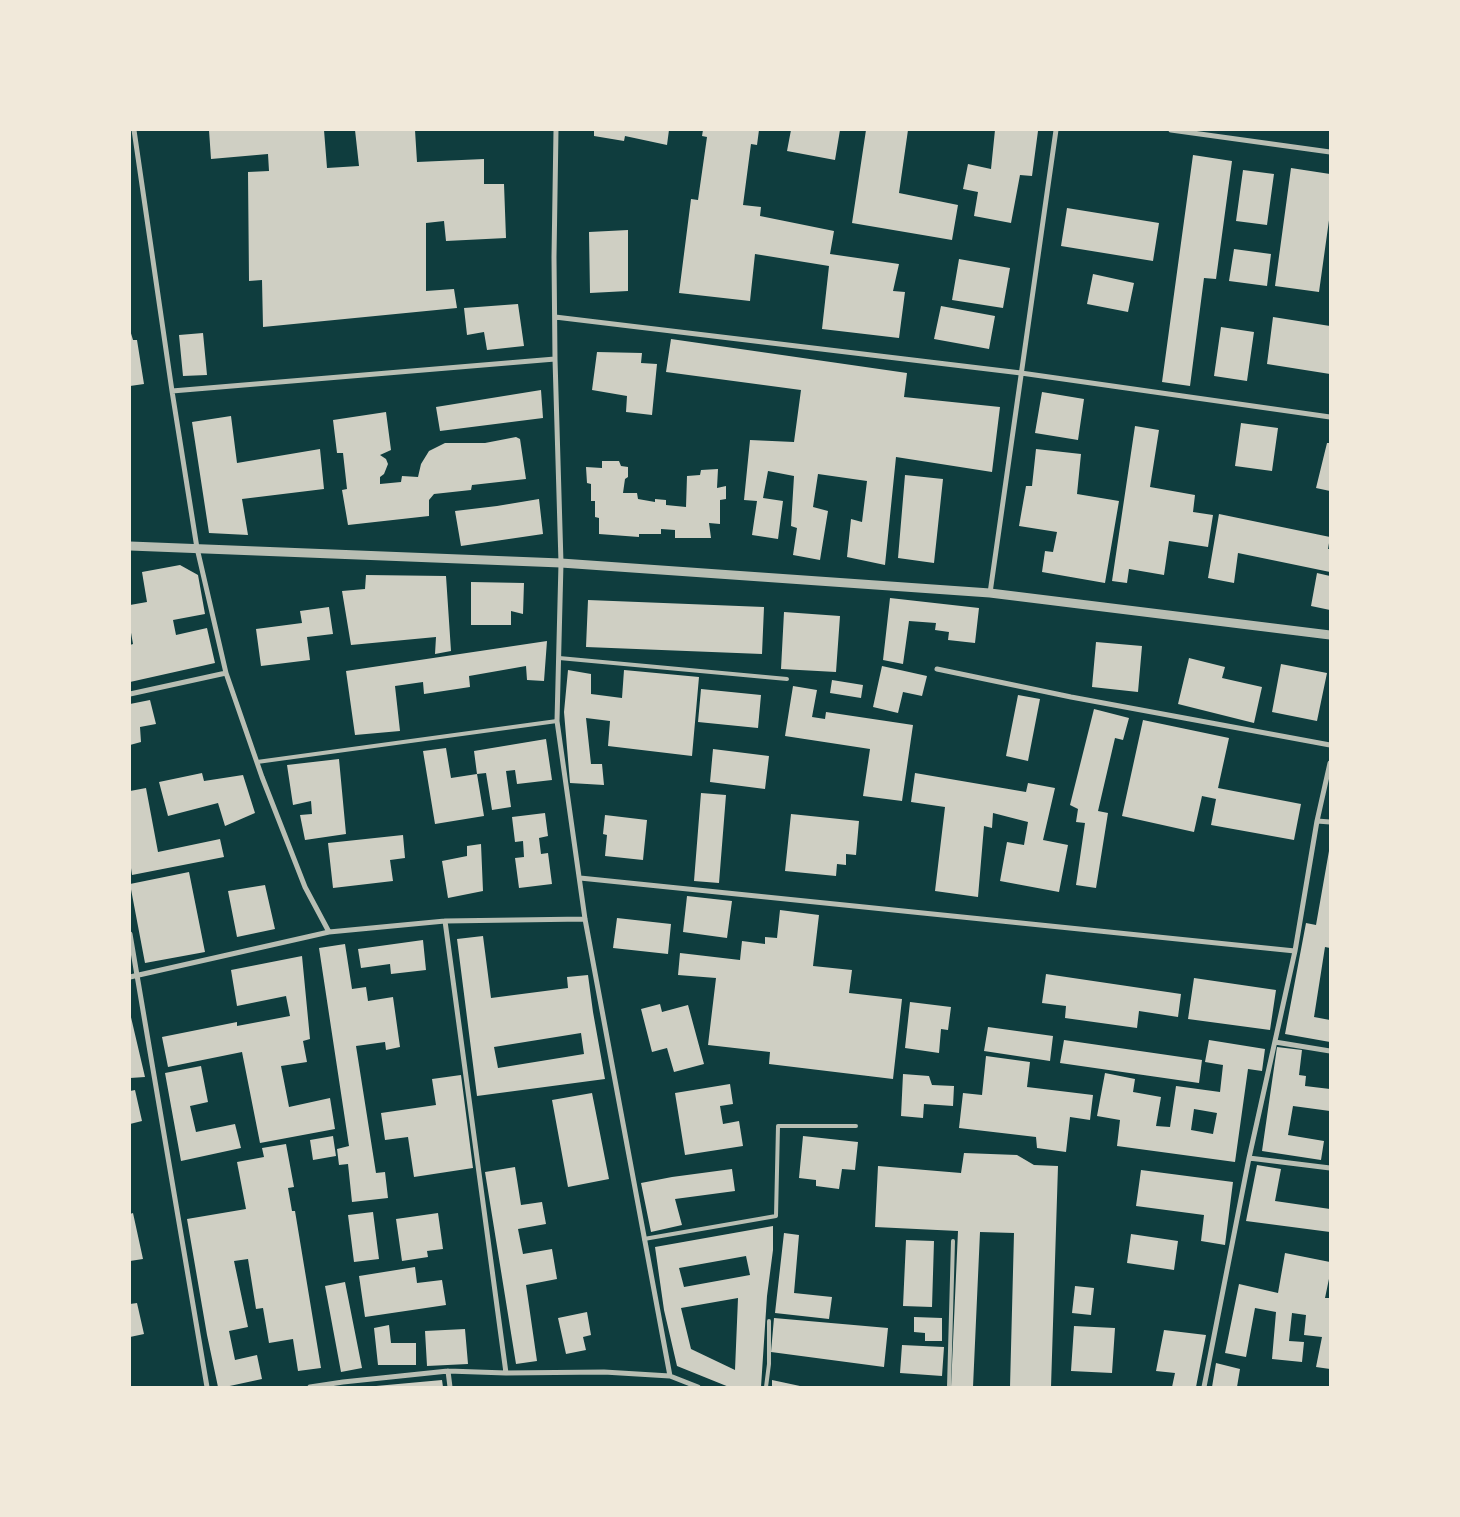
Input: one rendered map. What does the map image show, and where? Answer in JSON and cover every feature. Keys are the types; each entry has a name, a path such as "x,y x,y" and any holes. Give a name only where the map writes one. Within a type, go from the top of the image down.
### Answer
{"street":[{"path":"134,130 172,391 198,548 226,673 257,762 306,888 328,932"},
{"path":"556,130 555,359 561,562 557,720 586,919 670,1376"},
{"path":"990,593 1056,130"},
{"path":"1172,130 1330,152"},
{"path":"555,318 1021,373 1330,417"},
{"path":"172,391 555,359"},
{"path":"130,546 561,562 990,593 1330,635"},
{"path":"937,670 1330,745"},
{"path":"130,694 226,673"},
{"path":"1204,1387 1249,1158 1295,951 1317,821 1330,763"},
{"path":"1317,821 1330,822"},
{"path":"580,878 1295,951"},
{"path":"130,977 328,932 445,921 586,919"},
{"path":"445,921 506,1373"},
{"path":"130,934 207,1387"},
{"path":"1275,1042 1330,1051"},
{"path":"1249,1158 1330,1168"},
{"path":"448,1371 450,1387"},
{"path":"310,1387 448,1371 506,1373 604,1372 670,1376 698,1387"}],"lane":[{"path":"559,658 787,679"},
{"path":"257,762 557,720"},
{"path":"644,1239 776,1216 778,1126 856,1126"},
{"path":"949,1387 953,1241"},
{"path":"766,1387 769,1364 770,1321"}],"building":[{"path":"209,130 324,130 327,168 359,166 355,130 415,130 417,162 484,159 484,184 504,184 506,238 446,241 444,221 426,223 426,291 454,289 457,308 263,327 262,280 249,281 248,172 269,171 268,154 211,159"},
{"path":"594,130 669,130 667,145 625,136 624,141 594,136"},
{"path":"703,130 759,130 757,145 751,144 743,205 761,207 760,216 834,231 830,254 899,264 893,291 905,292 899,338 822,329 829,266 755,254 750,301 679,293 691,199 698,200 707,137 702,136"},
{"path":"791,130 840,130 835,160 787,151"},
{"path":"866,130 908,130 899,193 958,205 952,240 852,223"},
{"path":"995,130 1038,131 1032,176 1020,175 1011,223 974,216 978,192 963,189 968,164 991,169"},
{"path":"1193,155 1232,161 1216,279 1204,278 1190,386 1162,382"},
{"path":"1291,168 1330,174 1330,213 1319,292 1275,286"},
{"path":"1243,170 1274,174 1267,225 1236,221"},
{"path":"1067,208 1159,223 1153,261 1061,246"},
{"path":"628,230 628,291 590,293 589,232"},
{"path":"1234,249 1271,254 1267,286 1229,281"},
{"path":"959,259 1010,268 1003,308 952,300"},
{"path":"1093,274 1134,283 1128,312 1087,304"},
{"path":"518,304 524,346 487,350 484,332 467,335 464,308"},
{"path":"941,306 995,316 989,349 934,339"},
{"path":"1273,317 1330,326 1330,374 1267,364"},
{"path":"1221,327 1254,332 1247,381 1214,376"},
{"path":"130,330 133,340 137,340 144,384 130,386"},
{"path":"203,333 207,375 183,376 179,335"},
{"path":"671,339 907,373 904,397 1000,407 992,472 896,457 885,565 847,557 851,519 862,522 867,481 818,474 813,507 828,511 820,560 793,555 797,528 791,526 794,476 768,471 763,498 783,501 778,539 752,535 757,501 744,500 750,440 794,442 801,390 666,372"},
{"path":"597,352 642,353 641,363 657,364 652,415 626,412 627,396 592,390"},
{"path":"541,390 543,418 440,431 436,407"},
{"path":"1042,392 1084,399 1078,440 1035,433"},
{"path":"386,412 391,450 380,455 386,459 388,464 384,474 380,477 380,484 401,482 402,476 418,477 421,464 429,451 445,443 485,443 516,437 520,439 526,479 472,485 471,490 434,494 429,500 429,516 348,525 342,490 347,489 343,453 337,453 333,420"},
{"path":"231,416 237,463 320,449 324,489 242,499 248,535 209,533 192,422"},
{"path":"1241,423 1278,428 1272,471 1235,466"},
{"path":"1135,426 1159,430 1150,487 1195,495 1193,512 1213,515 1208,547 1169,541 1164,575 1129,569 1127,583 1112,581"},
{"path":"1327,443 1330,443 1330,491 1316,488"},
{"path":"1036,449 1081,454 1077,494 1119,501 1105,583 1042,572 1045,551 1053,552 1057,532 1019,526 1026,486 1032,486"},
{"path":"602,461 619,461 621,466 628,467 628,477 625,479 623,493 637,493 638,499 655,502 655,499 666,500 666,505 686,507 687,476 700,475 701,470 718,469 717,488 726,486 726,499 720,500 720,524 709,523 711,538 675,538 675,530 661,529 661,534 639,534 639,537 599,534 599,518 595,517 595,501 591,501 591,484 587,483 586,467 602,468"},
{"path":"905,475 943,479 934,563 898,558"},
{"path":"539,499 543,534 461,546 455,511"},
{"path":"1219,514 1330,537 1328,549 1330,549 1330,572 1238,553 1234,583 1208,578"},
{"path":"180,565 198,575 205,614 173,620 176,635 207,628 215,663 130,682 130,645 133,644 130,627 130,605 147,602 142,572"},
{"path":"1317,573 1330,576 1330,610 1311,606"},
{"path":"366,575 446,576 451,651 435,654 436,637 351,645 342,591 365,589"},
{"path":"471,582 524,583 523,614 511,611 511,625 471,625"},
{"path":"890,598 979,608 975,643 948,640 949,632 935,630 936,623 909,621 903,664 883,660"},
{"path":"588,600 764,607 762,654 586,647"},
{"path":"329,607 333,634 307,637 310,660 261,666 256,629 302,623 300,611"},
{"path":"784,612 840,616 836,672 781,669"},
{"path":"547,641 544,681 527,680 526,666 469,676 470,687 424,694 423,682 395,686 400,731 355,735 346,671"},
{"path":"1096,642 1142,646 1138,692 1092,687"},
{"path":"1189,658 1225,667 1222,678 1262,687 1254,723 1178,704"},
{"path":"1281,664 1327,673 1317,721 1272,712"},
{"path":"882,666 927,676 922,696 903,692 898,713 873,707"},
{"path":"568,670 591,674 591,694 622,698 624,670 699,677 692,756 608,746 610,721 586,718 591,764 602,764 604,785 570,783 564,712"},
{"path":"832,680 863,685 861,698 830,693"},
{"path":"793,686 817,690 812,717 825,719 826,712 913,725 902,801 863,796 870,749 785,736"},
{"path":"701,689 761,695 758,728 698,722"},
{"path":"1018,695 1040,699 1028,761 1006,756"},
{"path":"150,700 156,724 140,727 141,742 130,745 130,704"},
{"path":"1094,709 1129,718 1123,740 1115,738 1098,811 1108,813 1096,888 1076,885 1085,823 1076,822 1078,809 1070,805"},
{"path":"1143,720 1229,738 1218,788 1301,804 1294,840 1211,825 1216,799 1202,796 1194,832 1122,816"},
{"path":"546,739 552,780 517,784 515,770 506,771 511,807 492,810 486,773 477,774 474,751"},
{"path":"446,748 451,778 477,774 484,816 435,824 423,751"},
{"path":"713,749 769,756 765,789 710,782"},
{"path":"339,759 346,834 305,840 300,815 312,814 311,801 293,805 287,765"},
{"path":"202,773 204,781 243,775 255,813 225,826 218,803 168,816 159,782"},
{"path":"915,773 1026,792 1028,783 1055,788 1043,840 1068,845 1059,892 1000,881 1007,842 1024,845 1028,822 993,813 992,828 984,826 978,897 935,891 945,807 911,802"},
{"path":"146,788 158,852 220,839 224,857 132,875 130,861 130,791"},
{"path":"701,793 726,795 719,883 694,881"},
{"path":"545,813 548,836 539,838 541,854 548,853 552,884 519,888 515,858 524,857 523,841 515,842 512,817"},
{"path":"791,814 859,821 856,855 846,854 846,865 837,864 836,876 785,871"},
{"path":"605,815 647,820 643,860 605,856 607,835 603,834"},
{"path":"403,835 405,858 390,860 393,881 333,888 328,843"},
{"path":"481,844 483,891 448,898 442,861 467,856 467,846"},
{"path":"1329,851 1330,948 1325,947 1314,1017 1330,1020 1330,1042 1285,1034 1306,923 1316,925"},
{"path":"189,872 205,952 145,963 130,884"},
{"path":"265,885 275,929 237,937 228,891"},
{"path":"687,896 732,901 727,938 683,932"},
{"path":"780,910 819,915 813,966 852,970 849,993 902,999 893,1079 769,1064 770,1052 708,1045 716,978 678,975 680,953 740,960 742,941 765,944 765,937 777,938"},
{"path":"617,918 671,924 668,954 613,948"},
{"path":"483,936 491,998 568,988 567,977 588,975 605,1079 477,1096 457,939","holes":["581,1033 584,1054 498,1068 494,1047"]},
{"path":"423,940 426,970 391,974 390,964 361,968 358,949"},
{"path":"345,944 352,989 366,987 368,1001 393,997 400,1047 386,1050 385,1042 356,1046 376,1173 385,1172 388,1198 352,1202 348,1164 339,1165 337,1149 349,1146 319,948"},
{"path":"302,956 310,1039 303,1041 307,1062 281,1066 289,1107 330,1098 335,1129 260,1143 242,1052 168,1067 162,1037 237,1022 237,1026 290,1016 286,996 237,1006 231,970"},
{"path":"1046,974 1181,994 1178,1017 1139,1011 1137,1028 1065,1018 1066,1006 1042,1003"},
{"path":"1194,978 1276,990 1270,1030 1188,1019"},
{"path":"910,1002 951,1007 948,1030 941,1029 939,1053 905,1048"},
{"path":"660,1004 662,1012 688,1005 704,1064 674,1072 667,1048 652,1052 641,1009"},
{"path":"130,1013 145,1077 130,1078"},
{"path":"988,1027 1053,1036 1050,1061 984,1051"},
{"path":"1064,1040 1202,1060 1199,1083 1060,1063"},
{"path":"1209,1040 1265,1049 1262,1071 1248,1069 1235,1162 1117,1146 1120,1120 1097,1116 1105,1073 1135,1079 1133,1092 1161,1097 1156,1126 1170,1127 1176,1086 1220,1092 1223,1065 1205,1062","holes":["1194,1109 1217,1113 1213,1134 1191,1130"]},
{"path":"1277,1047 1302,1050 1299,1075 1306,1076 1305,1086 1330,1089 1330,1111 1293,1106 1288,1135 1324,1141 1321,1160 1262,1151"},
{"path":"986,1056 1030,1062 1027,1087 1093,1095 1090,1120 1070,1117 1066,1152 1037,1148 1036,1137 959,1128 963,1093 982,1095"},
{"path":"201,1066 208,1102 190,1106 196,1132 235,1124 241,1148 181,1161 165,1073"},
{"path":"903,1074 929,1076 932,1085 954,1086 953,1106 924,1104 923,1118 901,1116"},
{"path":"461,1075 473,1168 414,1177 408,1137 385,1140 381,1113 436,1105 432,1079"},
{"path":"730,1084 733,1104 720,1106 723,1124 739,1121 743,1146 685,1155 675,1093"},
{"path":"135,1090 142,1121 130,1124 130,1091"},
{"path":"592,1093 609,1179 568,1187 552,1100"},
{"path":"333,1136 336,1156 313,1160 310,1140"},
{"path":"803,1136 858,1142 855,1170 842,1169 839,1189 816,1186 816,1180 799,1178"},
{"path":"286,1144 294,1187 288,1188 292,1211 295,1211 321,1368 298,1371 293,1339 269,1343 263,1308 256,1309 248,1259 234,1261 248,1327 229,1331 235,1360 257,1355 262,1379 218,1387 187,1219 246,1209 237,1162 264,1157 262,1148"},
{"path":"964,1153 1017,1155 1034,1165 1058,1166 1051,1387 1010,1387 1014,1233 980,1232 973,1387 951,1387 958,1231 875,1227 878,1166 961,1173"},
{"path":"1257,1165 1281,1169 1275,1201 1330,1209 1330,1232 1246,1221"},
{"path":"515,1167 521,1205 542,1202 546,1224 518,1229 523,1254 552,1249 557,1279 526,1285 537,1361 516,1364 485,1172"},
{"path":"732,1169 735,1191 675,1199 682,1225 651,1232 641,1183"},
{"path":"1141,1170 1233,1182 1225,1245 1201,1241 1204,1215 1136,1206"},
{"path":"373,1212 379,1259 354,1262 348,1215"},
{"path":"133,1213 143,1259 130,1261 130,1214"},
{"path":"438,1213 443,1249 427,1251 428,1257 402,1261 396,1219"},
{"path":"773,1226 773,1250 767,1296 761,1387 729,1387 677,1366 664,1310 655,1247","holes":["746,1256 750,1275 684,1287 679,1268","738,1298 735,1370 691,1349 681,1308"]},
{"path":"784,1233 799,1235 794,1293 832,1297 829,1319 775,1313"},
{"path":"1131,1234 1178,1241 1174,1270 1127,1263"},
{"path":"906,1240 934,1241 932,1307 903,1306"},
{"path":"1285,1253 1330,1262 1330,1274 1325,1298 1330,1298 1330,1369 1316,1367 1322,1337 1304,1335 1306,1315 1292,1313 1289,1341 1304,1342 1302,1362 1272,1359 1276,1312 1255,1308 1246,1357 1225,1353 1239,1284 1278,1293"},
{"path":"415,1267 417,1283 442,1280 446,1305 365,1317 359,1276"},
{"path":"345,1282 362,1368 341,1372 325,1286"},
{"path":"1075,1286 1094,1288 1091,1315 1072,1313"},
{"path":"137,1303 144,1334 130,1337 130,1304"},
{"path":"587,1312 591,1335 583,1337 586,1350 566,1354 558,1318"},
{"path":"914,1317 942,1318 942,1341 925,1341 925,1333 914,1332"},
{"path":"774,1318 888,1328 884,1367 771,1352"},
{"path":"389,1325 391,1343 416,1343 416,1365 378,1365 374,1328"},
{"path":"1074,1326 1115,1328 1112,1373 1071,1371"},
{"path":"465,1329 468,1364 427,1366 425,1331"},
{"path":"1164,1330 1206,1335 1196,1387 1172,1387 1175,1373 1156,1371"},
{"path":"902,1345 944,1347 942,1376 900,1373"},
{"path":"1216,1363 1240,1369 1237,1387 1212,1387"},
{"path":"442,1380 443,1387 376,1387 376,1386"},
{"path":"772,1380 800,1386 772,1387"}]}
